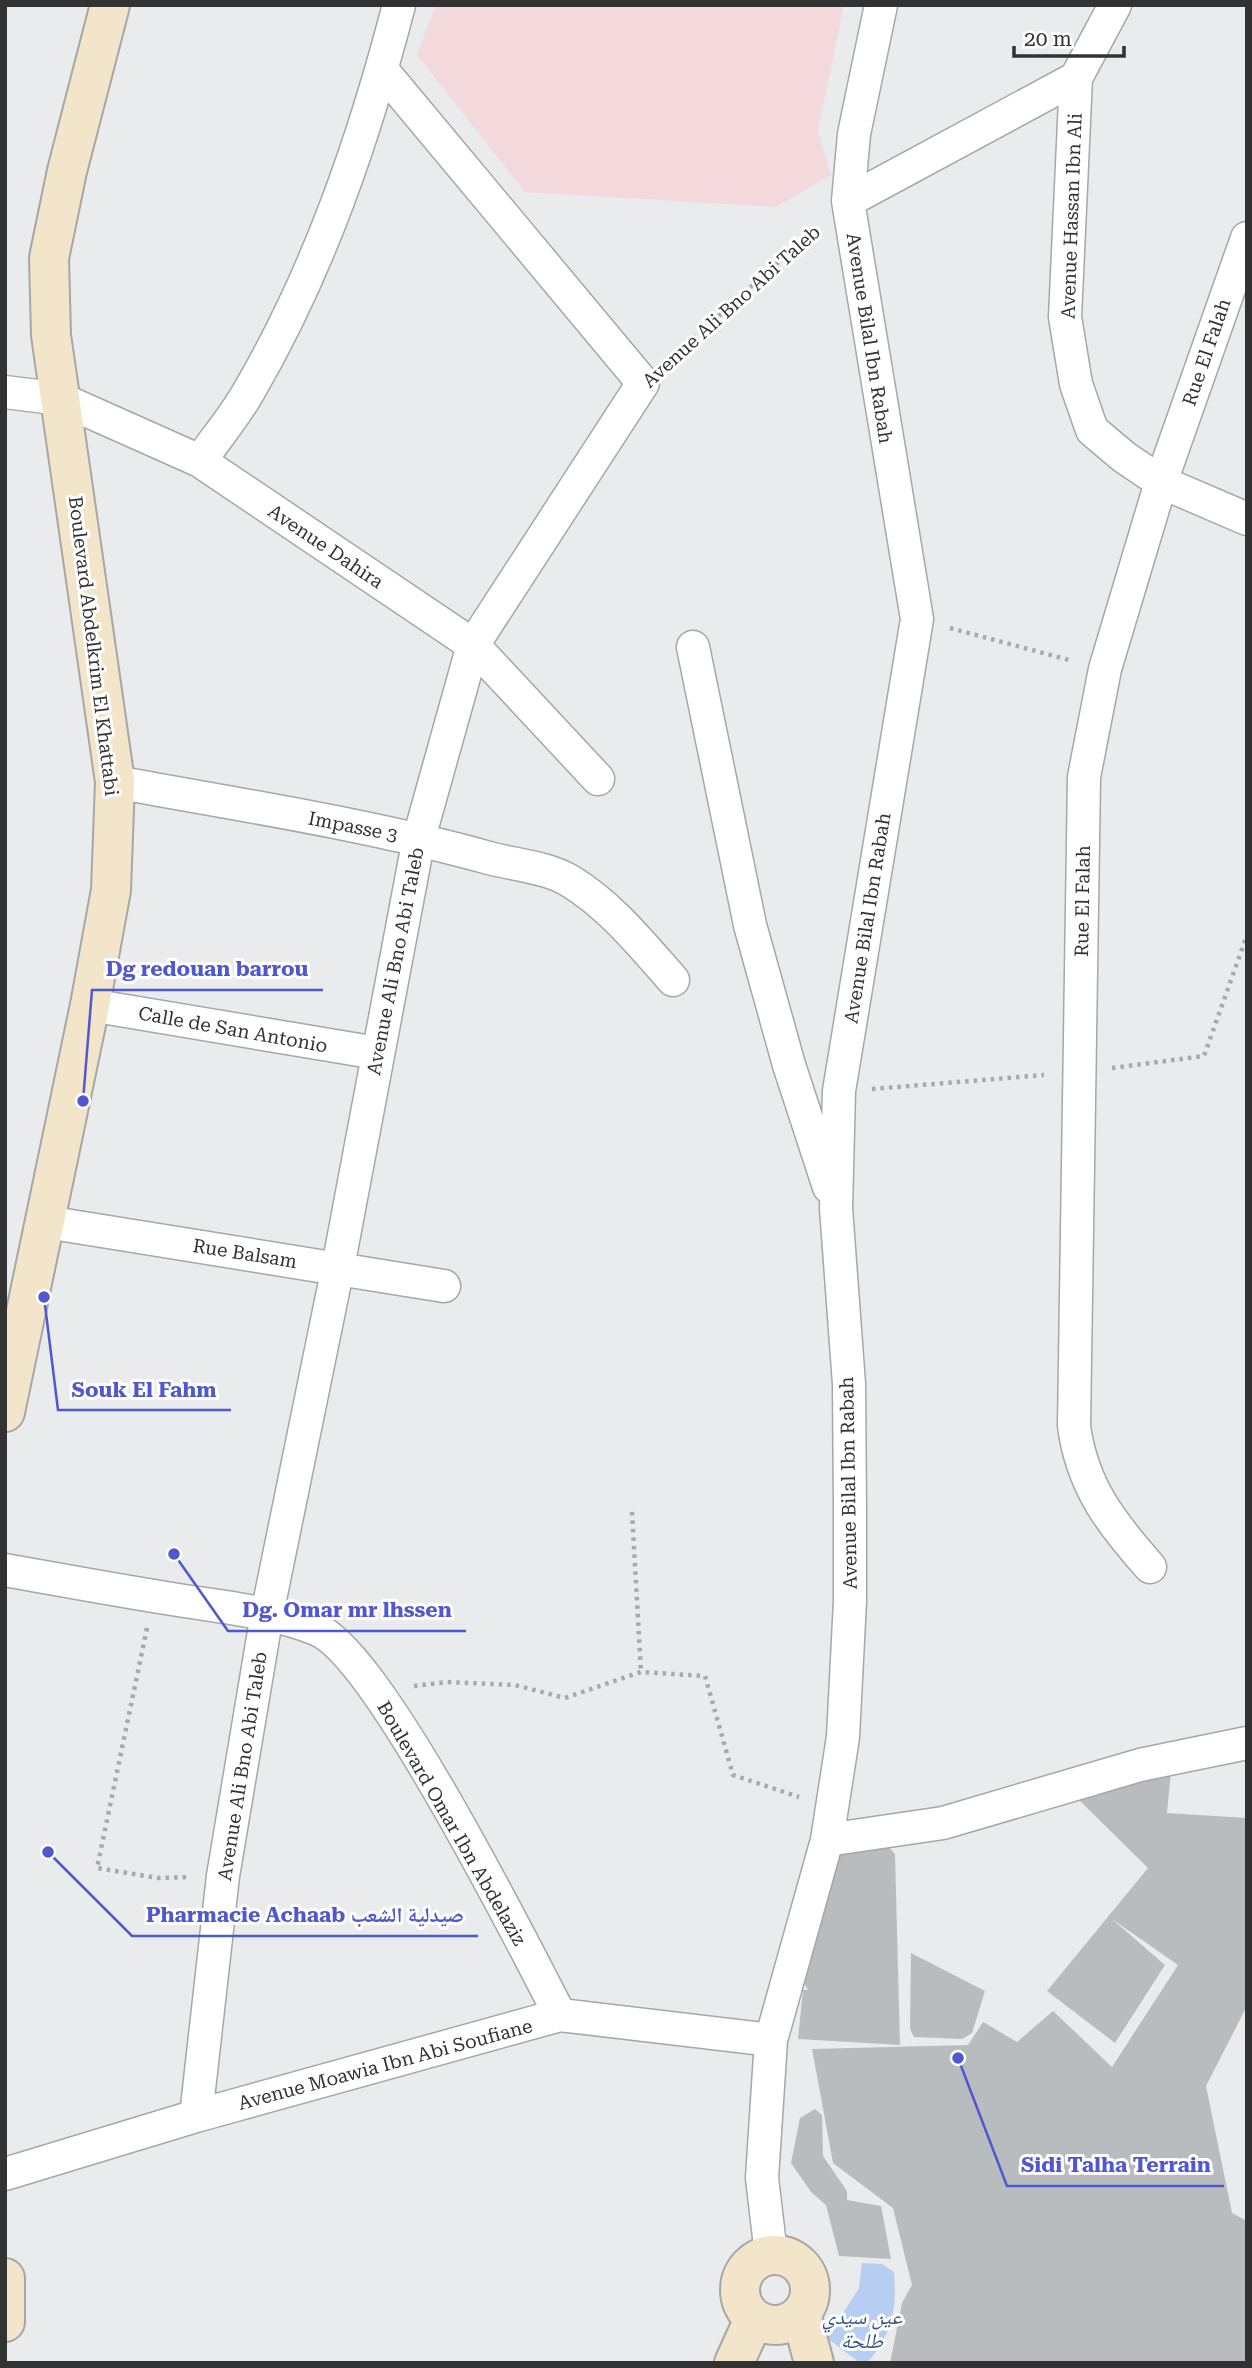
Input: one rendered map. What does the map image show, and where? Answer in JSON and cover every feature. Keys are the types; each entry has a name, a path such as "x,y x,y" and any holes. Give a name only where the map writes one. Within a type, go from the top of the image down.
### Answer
{"street":[{"name":"Boulevard Abdelkrim El Khattabi","path":"5,1412 46,1222 111,890 116,782 51,335 49,258 67,171 110,5"},
{"path":"200,461 248,393 294,306 340,200 382,70 398,5"},
{"name":"Avenue Bilal Ibn Rabah","path":"771,2254 762,2178 771,2040 827,1840 843,1737 850,1601 849,1384 836,1208 839,1091 917,619 848,201 854,134 881,5"},
{"name":"Avenue Hassan Ibn Ali","path":"1115,5 1076,78 1065,317 1076,384 1092,430 1161,482 1247,519"},
{"path":"382,70 643,383"},
{"path":"848,201 1076,78"},
{"name":"Rue El Falah","path":"1150,1567 1122,1536 1094,1493 1079,1459 1074,1426 1084,777 1105,669 1161,482 1247,238"},
{"name":"Avenue Ali Bno Abi Taleb","path":"196,2116 223,1876 267,1614 338,1267 419,838 472,645 643,383"},
{"name":"Avenue Dahira","path":"5,392 61,400 200,461 472,645 598,779"},
{"path":"693,647 750,925 782,1041 836,1208"},
{"name":"Impasse 3","path":"116,782 419,838 568,880 632,934 673,980"},
{"name":"Calle de San Antonio","path":"90,1005 377,1053"},
{"name":"Rue Balsam","path":"46,1222 444,1286"},
{"name":"Boulevard Omar Ibn Abdelaziz","path":"5,1570 267,1614 318,1630 338,1642 403,1733 483,1870 560,2015"},
{"path":"827,1840 943,1823 1140,1765 1247,1743"},
{"name":"Avenue Moawia Ibn Abi Soufiane","path":"5,2174 196,2116 560,2015 771,2040"},
{"path":"771,2254 788,2256 802,2266 809,2282 809,2299 801,2314 787,2324 770,2325 754,2319 743,2306 739,2289 744,2272 755,2260 771,2254"},
{"path":"5,2278 5,2322"},
{"path":"801,2314 814,2363"},
{"path":"734,2363 754,2319"}],"path":[{"name":"Avenue Ali Bno Abi Taleb","path":"643,383 848,201"},
{"path":"917,619 1105,669"},
{"path":"839,1091 1080,1073 1204,1056 1247,935"},
{"path":"632,1512 641,1672"},
{"path":"153,1596 97,1868 158,1878 223,1876"},
{"path":"374,1691 447,1682 515,1685 565,1698 641,1672 705,1676 733,1775 803,1798 833,1798"}],"shaded area":[{"path":"436,5 844,5 818,131 831,175 776,207 525,192 417,55"}],"water":[{"name":"عين سيدي طلحة","path":"862,2263 882,2264 894,2272 895,2286 891,2321 882,2342 867,2363 860,2363 827,2338 859,2288"}],"building":[{"path":"1171,1770 1167,1813 1247,1818 1247,2006 1206,2086 1232,2213 1247,2221 1247,2363 890,2363 902,2303 912,2285 893,2208 833,2163 812,2049 968,2045 983,2022 1017,2042 1053,2011 1112,2067 1178,1965 1112,1919 1165,1965 1115,2043 1047,1991 1148,1868 1074,1795"},
{"path":"881,1838 895,1854 900,2045 798,2039 803,1990 808,1990 803,1981 837,1848"},
{"path":"911,1953 985,1991 972,2033 962,2039 914,2037 910,2029"},
{"path":"815,2109 822,2115 823,2156 847,2191 847,2200 881,2206 891,2259 839,2256 826,2205 811,2192 791,2163 800,2118"}],"place":[{"name":"Dg redouan barrou","path":"83,1101"},
{"name":"Souk El Fahm","path":"44,1297"},
{"name":"Dg. Omar mr lhssen","path":"174,1554"},
{"name":"Pharmacie Achaab صيدلية الشعب","path":"48,1852"},
{"name":"Sidi Talha Terrain","path":"958,2058"}]}
